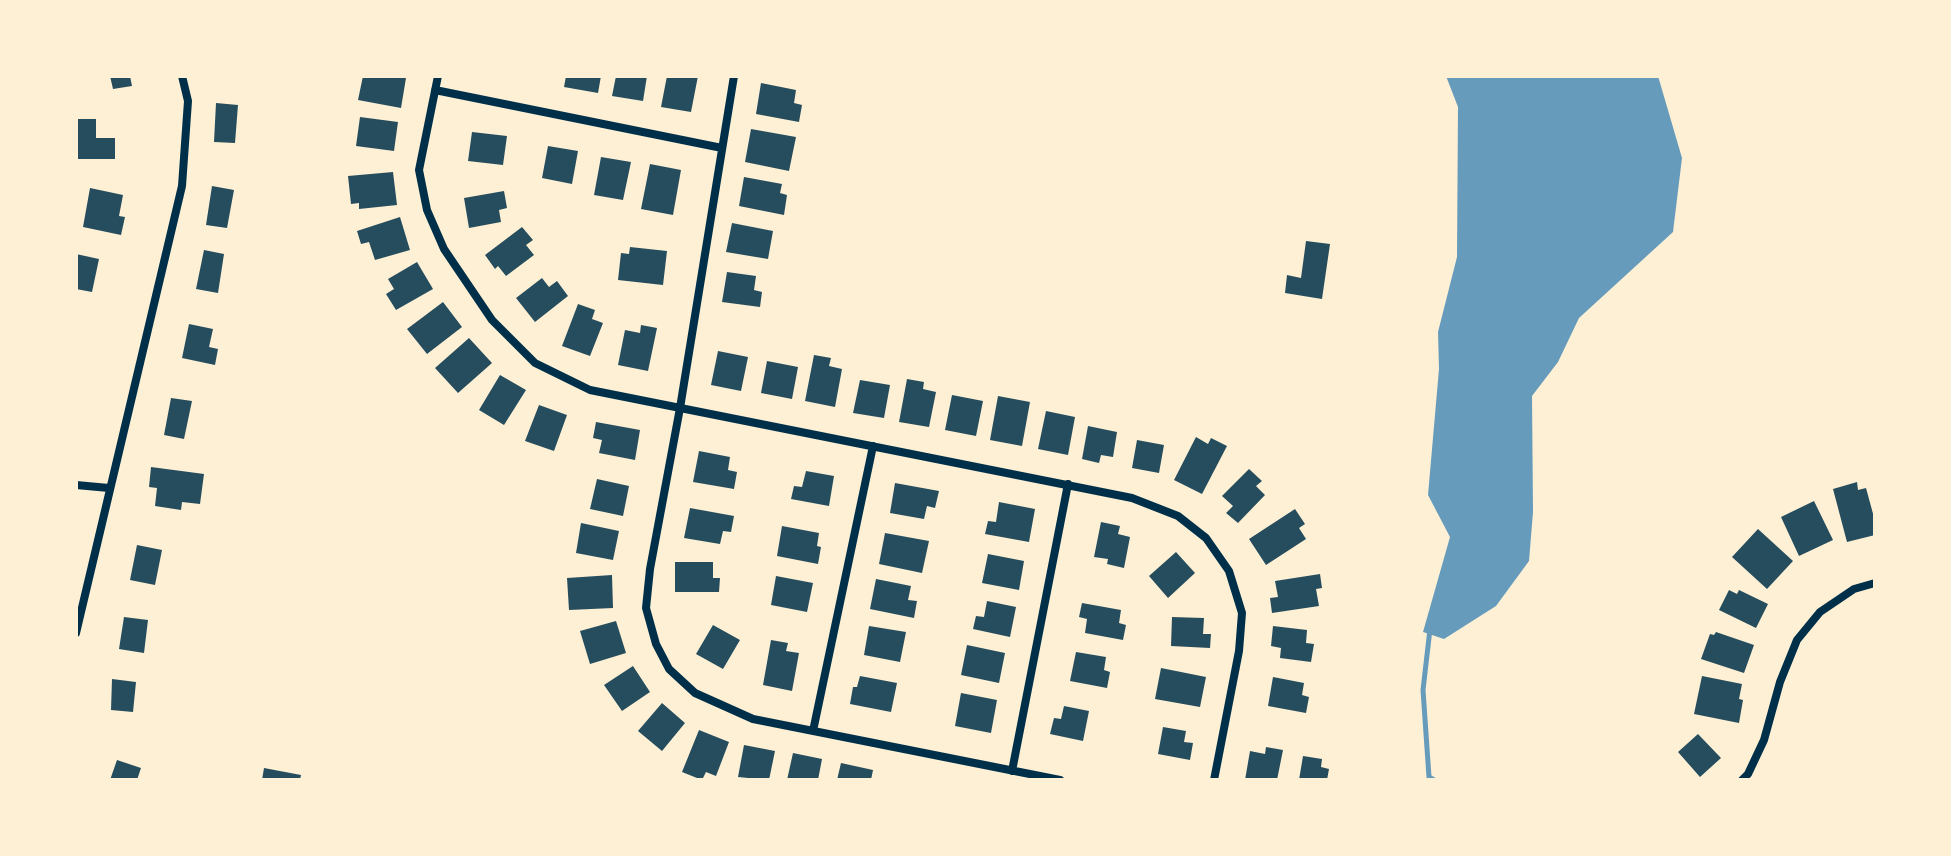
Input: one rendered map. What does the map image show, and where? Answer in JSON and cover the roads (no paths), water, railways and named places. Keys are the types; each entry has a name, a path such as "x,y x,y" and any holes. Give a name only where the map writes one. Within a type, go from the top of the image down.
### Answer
{"street":[{"path":"76,633 182,186 188,101 182,76"},
{"path":"438,76 419,170 427,210 444,249 492,320 535,363 590,390 1132,498 1178,516 1206,538 1229,571 1242,613 1239,651 1214,780"},
{"path":"734,76 680,408 650,569 646,608 656,644 669,669 695,693 753,719 1060,780"},
{"path":"435,90 722,148"},
{"path":"813,731 873,446"},
{"path":"1012,771 1068,484"},
{"path":"76,485 109,488"},
{"path":"1742,780 1764,740 1780,682 1797,640 1820,612 1854,589 1875,583"}],"water":[{"path":"1446,76 1658,76 1682,158 1673,232 1579,318 1558,362 1532,396 1533,512 1529,561 1496,606 1444,639 1423,632 1450,537 1428,495 1439,369 1438,332 1457,257 1458,107"}],"waterway":[{"path":"1430,629 1423,690 1429,777 1434,780"}]}
